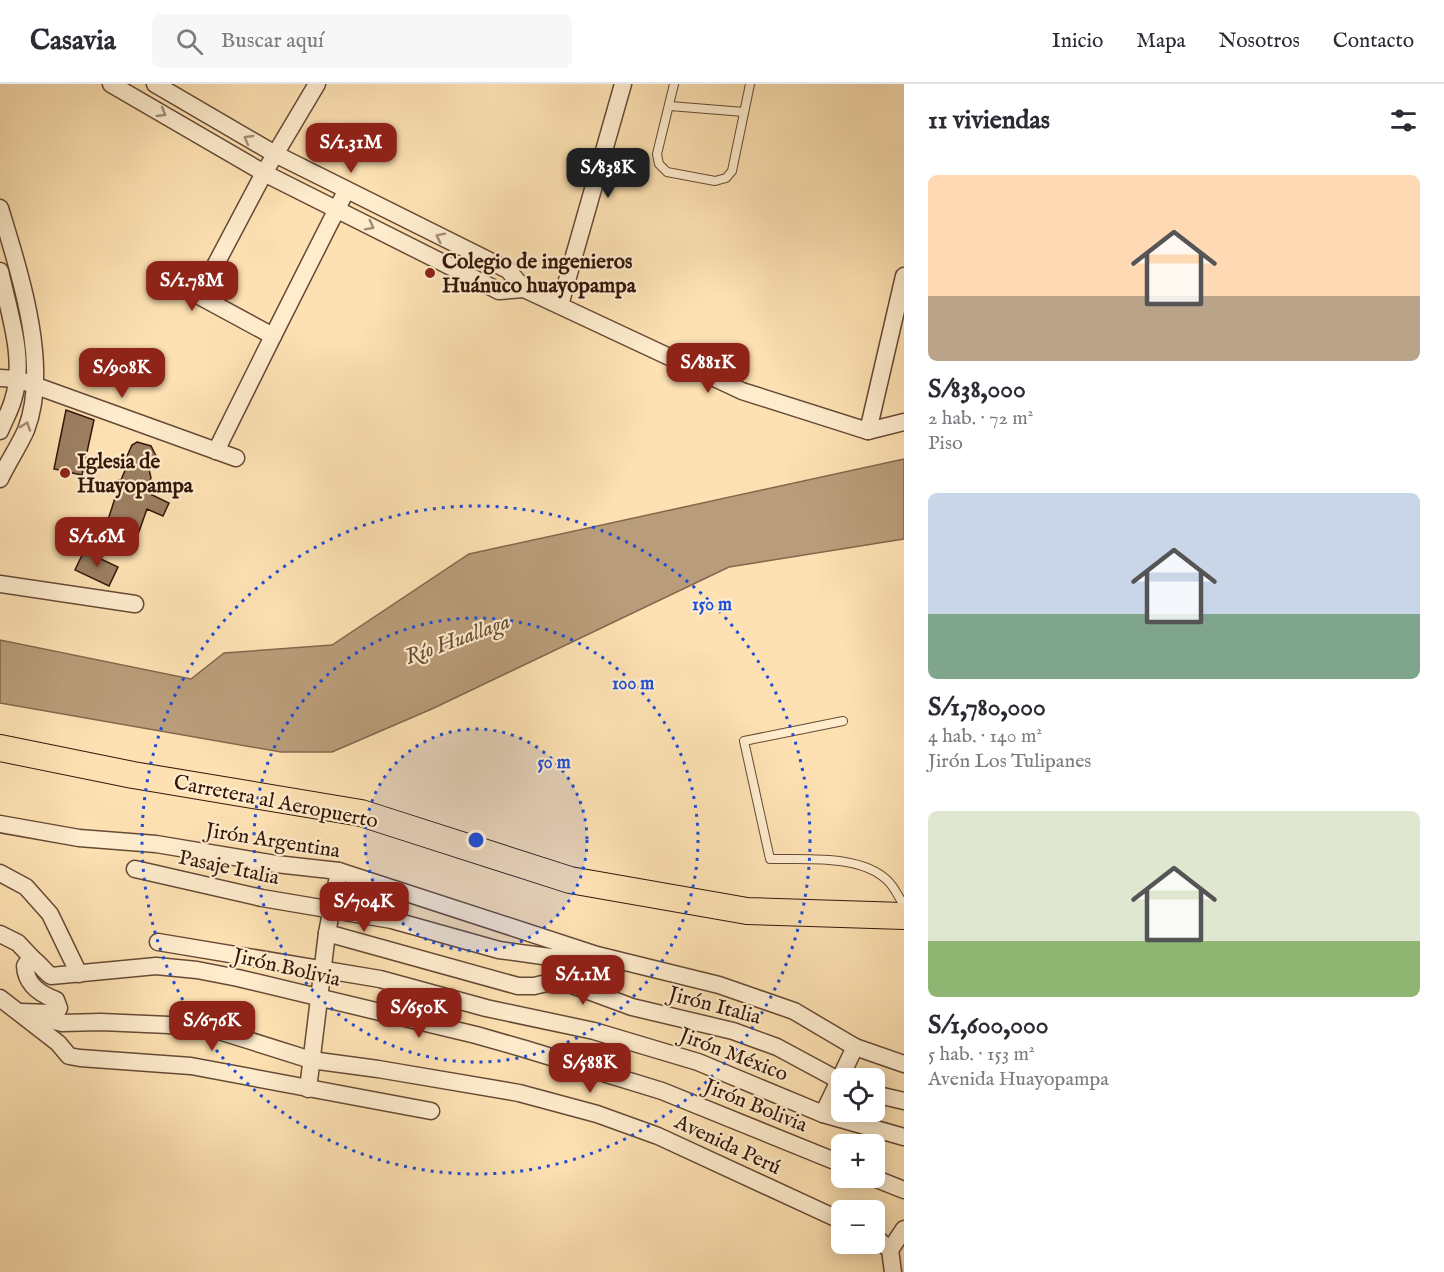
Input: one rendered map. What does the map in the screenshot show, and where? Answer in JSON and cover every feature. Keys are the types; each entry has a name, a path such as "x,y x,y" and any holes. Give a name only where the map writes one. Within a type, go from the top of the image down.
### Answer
{"main road":[{"name":"Carretera al Aeropuerto","path":"0,748 133,775 361,813 570,880 747,910 904,916"}],"street":[{"path":"111,84 264,173 499,291 524,289"},
{"path":"154,84 275,154 508,270 524,289 742,391 868,431 904,422"},
{"path":"273,336 199,296 264,173 317,84"},
{"path":"560,305 622,84"},
{"path":"216,450 346,191"},
{"path":"0,208 17,265 36,352 32,403 26,429 0,478"},
{"path":"0,264 17,265"},
{"path":"0,272 17,354 17,379 13,401 0,430"},
{"path":"868,431 904,276"},
{"path":"0,378 17,379 236,458"},
{"path":"0,584 135,604"},
{"name":"Jirón Argentina","path":"0,824 79,838 156,844 276,864 339,871 597,955 718,985 794,1011 855,1047 904,1064"},
{"name":"Pasaje Italia","path":"135,869 262,898 392,920 499,950 550,957 597,955"},
{"path":"309,1089 322,969 339,871"},
{"path":"0,873 26,887 50,915 79,974"},
{"name":"Jirón Italia","path":"327,933 518,986 534,986 555,981 574,984 632,1007 733,1031 777,1047 831,1077"},
{"name":"Jirón Bolivia","path":"0,934 18,944 51,976 156,966 197,970 476,1035 662,1091 831,1160"},
{"name":"Jirón México","path":"158,942 380,979 486,1008 594,1031 698,1062 823,1113 904,1137"},
{"path":"20,1012 53,1013 59,1008 56,1000 35,989 28,981 25,966 29,960 33,959"},
{"path":"0,998 58,1043 69,1056 80,1059 191,1066 431,1111"},
{"name":"Avenida Perú","path":"20,1012 62,1023 170,1025 219,1031 311,1060 519,1093 597,1114 658,1136 831,1216"},
{"path":"845,1068 855,1047"},
{"path":"885,1097 904,1101"},
{"path":"823,1113 831,1098"},
{"path":"885,1182 904,1190"},
{"path":"890,1250 904,1229"},
{"path":"885,1246 890,1250 893,1272"}],"lane":[{"path":"674,84 657,154 659,164 667,172 716,181 726,178 732,171 750,84"},
{"path":"670,106 744,112"},
{"path":"843,721 744,741 770,859 850,862 874,871 889,882 904,905"}],"water":[{"name":"Río Huallaga","path":"904,459 904,539 729,567 434,708 332,752 281,752 0,703 0,640 191,679 224,653 332,645 469,554"}],"building":[{"path":"66,410 94,420 82,475 54,469"},
{"path":"137,442 151,446 156,456 149,469 151,478 146,492 169,503 163,516 147,509 137,537 106,526 116,495 114,490 128,463 127,456 132,445"},
{"path":"84,551 118,567 109,586 75,570"}],"place":[{"name":"Colegio de ingenieros Huánuco huayopampa","path":"430,273"},
{"name":"Iglesia de Huayopampa","path":"65,473"}]}
